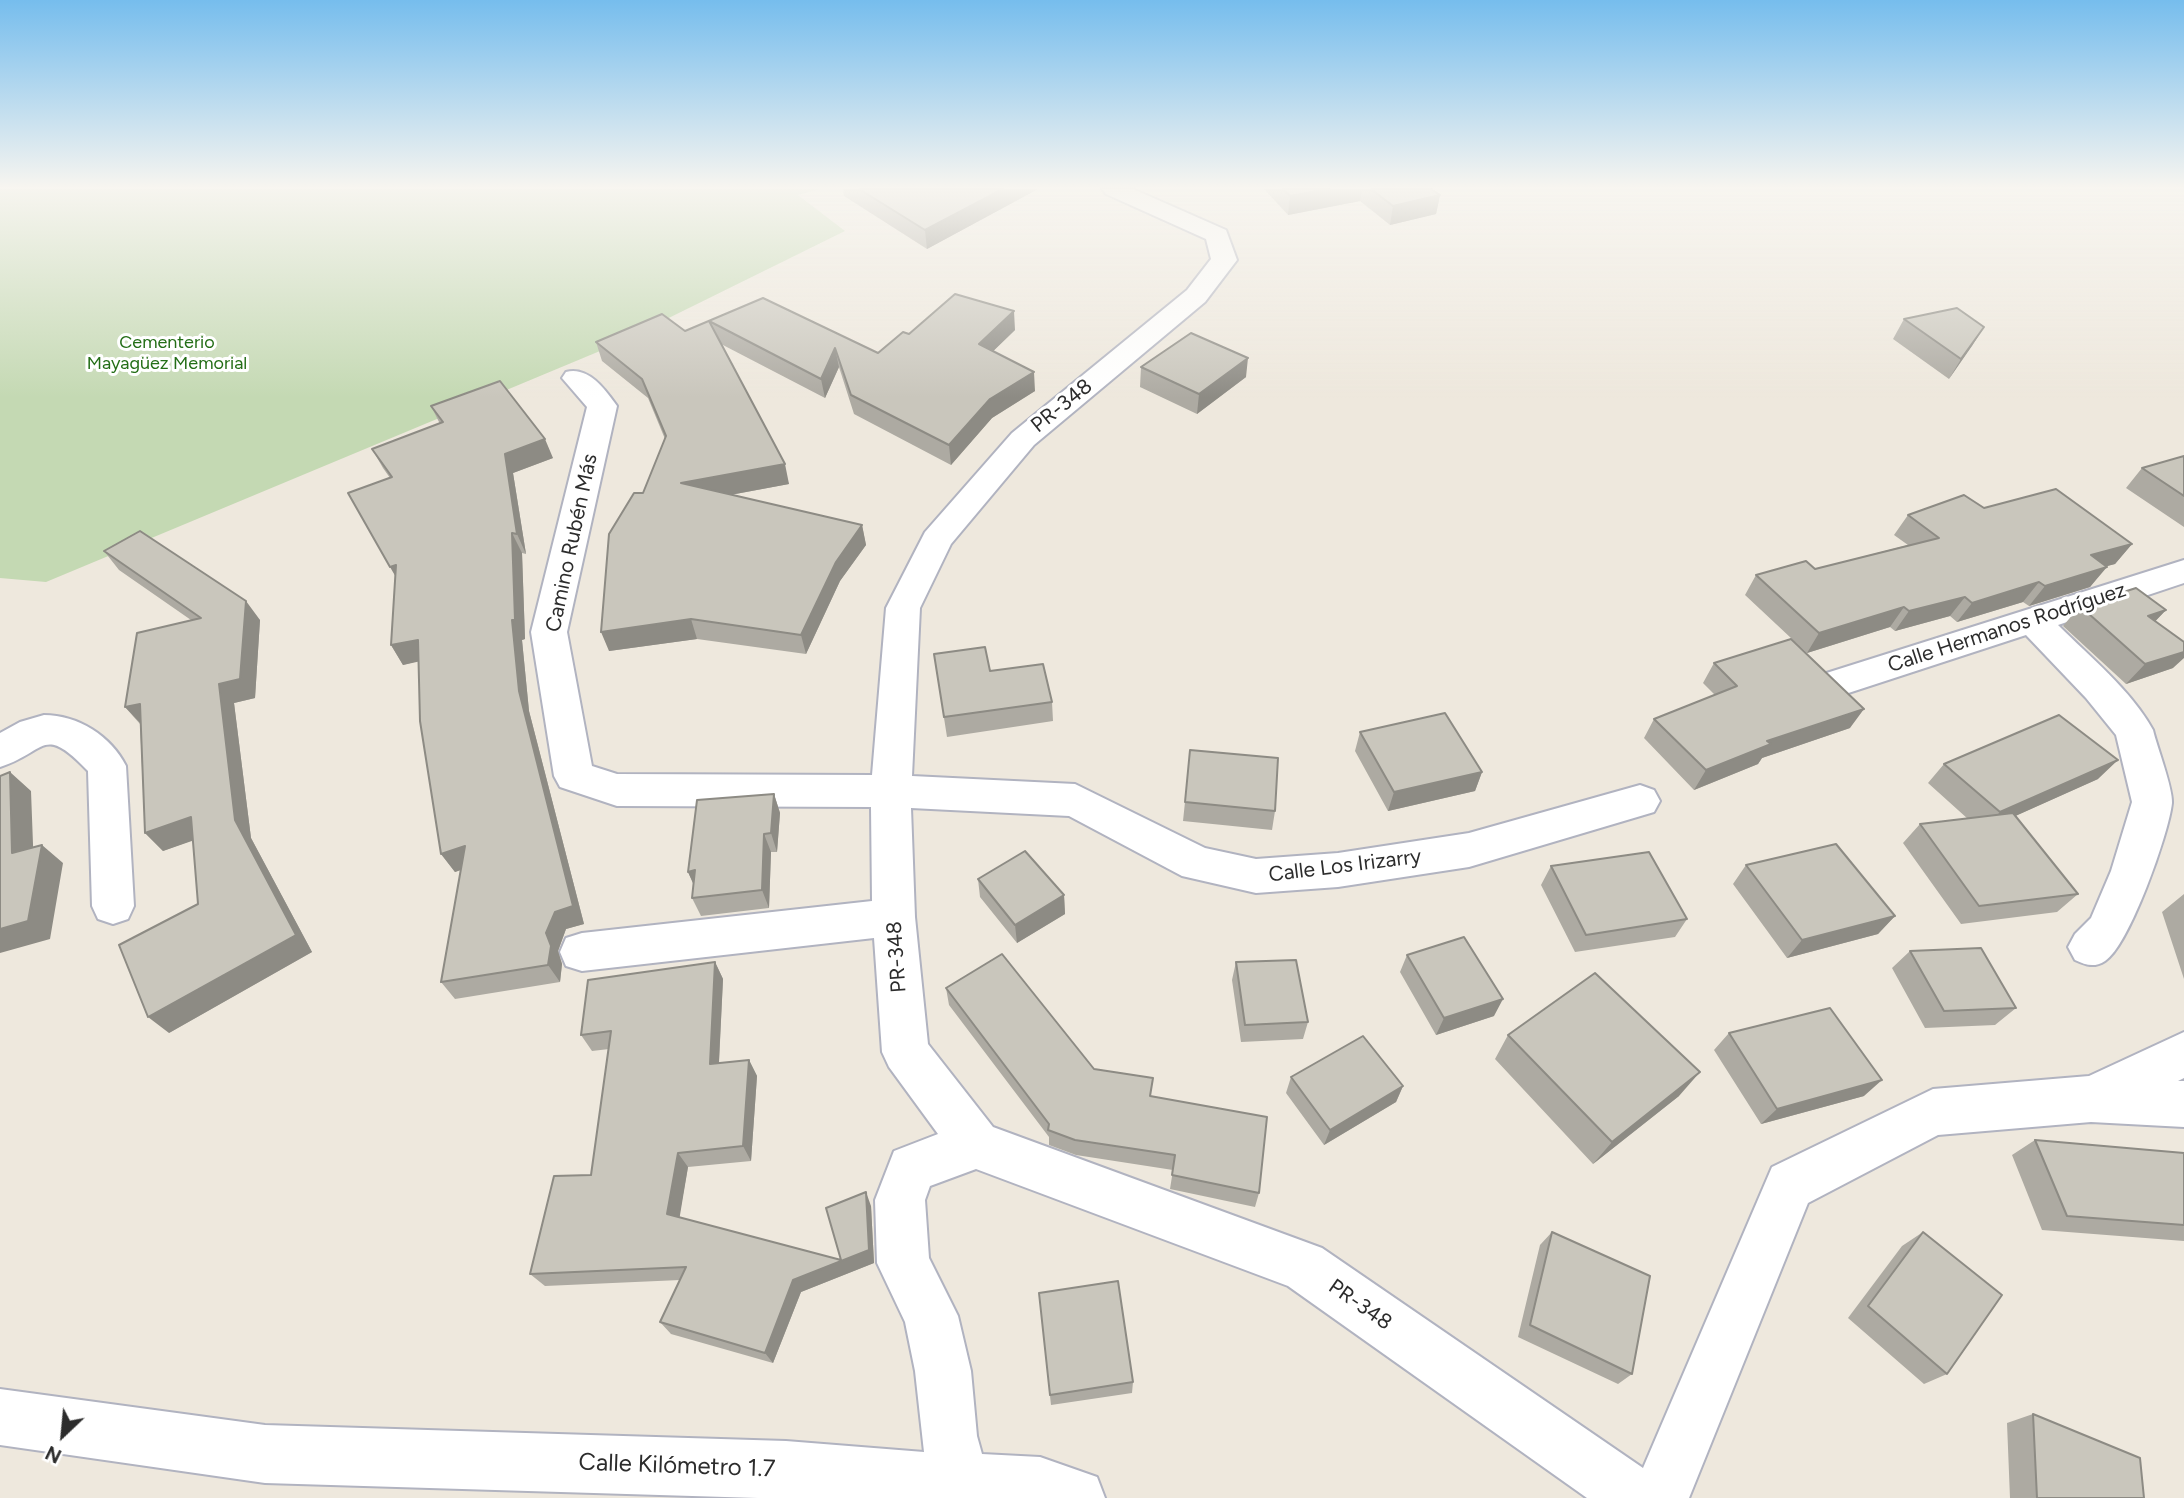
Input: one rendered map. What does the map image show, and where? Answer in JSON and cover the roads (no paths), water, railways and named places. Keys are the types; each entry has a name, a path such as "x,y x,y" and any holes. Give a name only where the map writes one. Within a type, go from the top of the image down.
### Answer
{"street":[{"name":"PR-348","path":"1224,259 1196,296 1023,439 937,540 903,608 891,791 894,917 905,1052 976,1145 1304,1266 1637,1498"},
{"name":"Camino Rubén Más","path":"576,378 602,406 549,632 574,776 617,790 891,791"},
{"name":"Calle Hermanos Rodríguez","path":"1830,686 2184,571"},
{"path":"2032,620 2099,688 2133,730 2151,802 2132,871 2107,930 2090,947"},
{"path":"0,752 35,731 58,730 82,741 107,766 113,906"},
{"name":"Calle Los Irizarry","path":"891,791 1075,800 1197,864 1256,876 1338,870 1469,850 1640,801"},
{"path":"582,952 894,917"},
{"path":"2091,1099 2184,1054"},
{"path":"1660,1498 1790,1185 1933,1112 2091,1099 2184,1104"},
{"path":"961,1483 950,1436 943,1371 931,1317 903,1263 900,1200 912,1168 976,1145"},
{"name":"Calle Kilómetro 1.7","path":"0,1417 265,1454 786,1469 863,1478 1040,1486 1076,1498"}],"park label":[{"name":"Cementerio Mayagüez Memorial","path":"167,353"}]}
